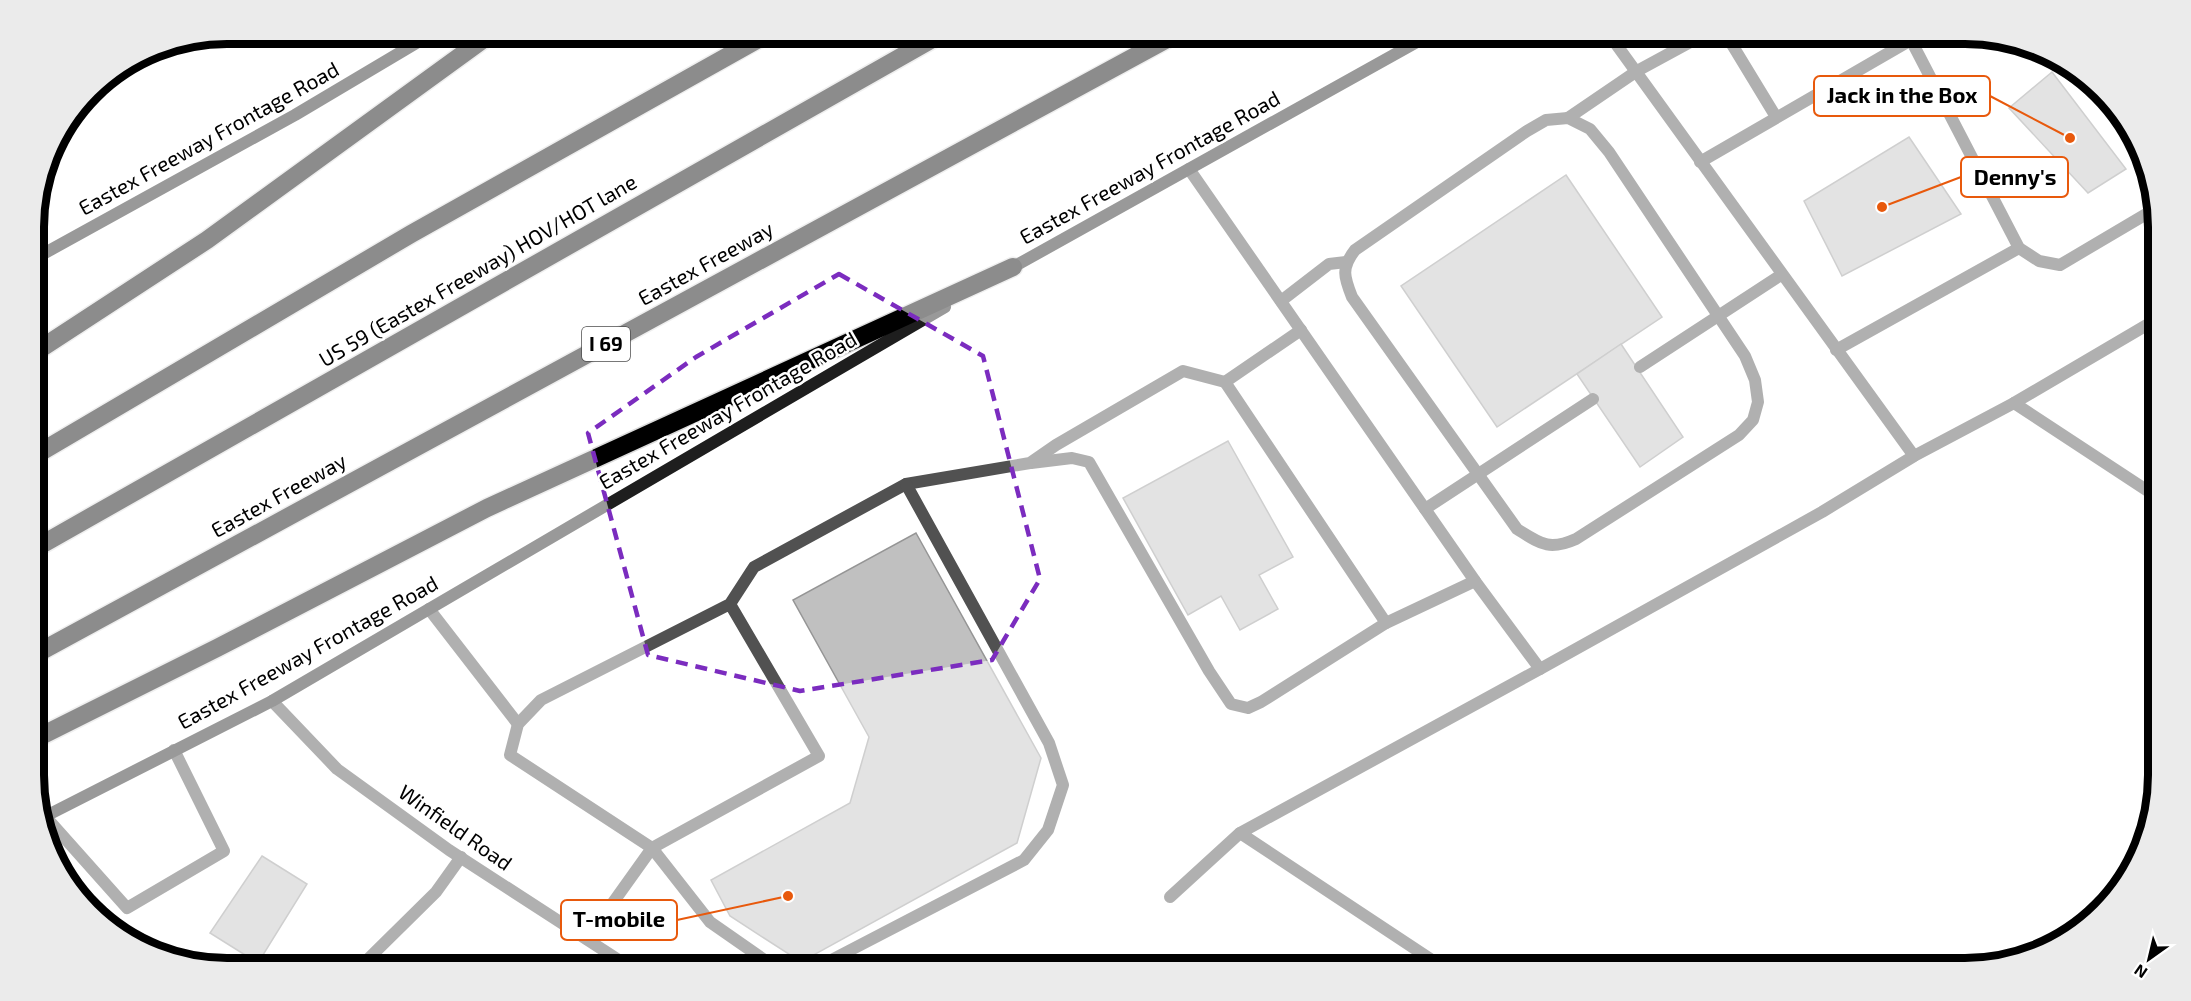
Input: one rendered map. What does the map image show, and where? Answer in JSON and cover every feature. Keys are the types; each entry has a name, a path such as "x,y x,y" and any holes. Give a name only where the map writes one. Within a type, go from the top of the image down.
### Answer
{"highway":[{"path":"44,346 207,240 477,44"},
{"path":"44,450 411,234 749,44"},
{"name":"US 59 (Eastex Freeway) HOV/HOT lane","path":"44,543 924,44"},
{"name":"Eastex Freeway","path":"44,650 1158,44"},
{"path":"44,734 217,648 487,508 1013,267"}],"main road":[{"name":"Eastex Freeway Frontage Road","path":"44,253 295,115 414,44"},
{"name":"Eastex Freeway Frontage Road","path":"48,814 272,701 1013,267 1412,44"}],"street":[{"path":"1616,44 1781,275 1914,456"},
{"path":"1568,118 1590,129 1609,152 1720,316 1745,356 1755,380 1758,402 1753,420 1739,435 1576,539 1558,547 1540,543 1517,529 1479,472 1352,297 1345,280 1346,262 1355,250 1527,131 1546,120 1568,118 1637,71 1687,44"},
{"path":"1732,44 1776,117"},
{"path":"1700,162 1904,44"},
{"path":"1913,44 2019,248 2039,261 2060,265 2147,214"},
{"path":"1189,169 1475,581 1540,669"},
{"path":"1836,350 2019,248"},
{"path":"1281,301 1329,264 1346,262"},
{"path":"1640,367 1781,275"},
{"path":"1170,897 1240,833 1822,512 1914,456 2014,403 2148,324"},
{"path":"1225,382 1301,330"},
{"path":"1030,463 1056,445 1183,371 1225,382 1386,623"},
{"path":"1425,509 1593,399"},
{"path":"2014,403 2148,491"},
{"path":"761,958 710,922 652,848 510,755 518,724 541,700 730,604 754,567 906,484 1030,463 1072,458 1089,462 1209,671 1231,704 1248,708 1386,623 1475,581"},
{"path":"836,958 1024,860 1048,830 1063,785 1049,744 906,484"},
{"path":"587,939 652,848 819,756 730,604"},
{"path":"429,609 518,724"},
{"name":"Winfield Road","path":"272,701 337,769 461,858 615,958"},
{"path":"51,826 127,908 224,851 174,750"},
{"path":"1240,833 1428,957"},
{"path":"369,958 436,892 461,858"}],"highlighted area":[{"path":"839,274 983,356 1040,579 992,660 800,691 648,655 588,433 696,357"}],"building":[{"path":"2052,72 2126,169 2088,193 2009,108"},
{"path":"1909,137 1961,214 1842,276 1804,201"},
{"path":"1566,175 1662,317 1497,427 1401,286"},
{"path":"1621,344 1683,437 1640,467 1577,374"},
{"path":"1228,441 1293,557 1259,575 1278,609 1240,630 1221,596 1188,615 1123,498"},
{"path":"916,533 1041,758 1017,843 809,958 794,958 730,916 711,880 850,803 869,737 793,600"},
{"path":"262,856 307,884 261,958 250,958 210,933"}],"place":[{"name":"Jack in the Box","path":"2070,138"},
{"name":"Denny's","path":"1882,207"},
{"name":"T-mobile","path":"788,896"}]}
